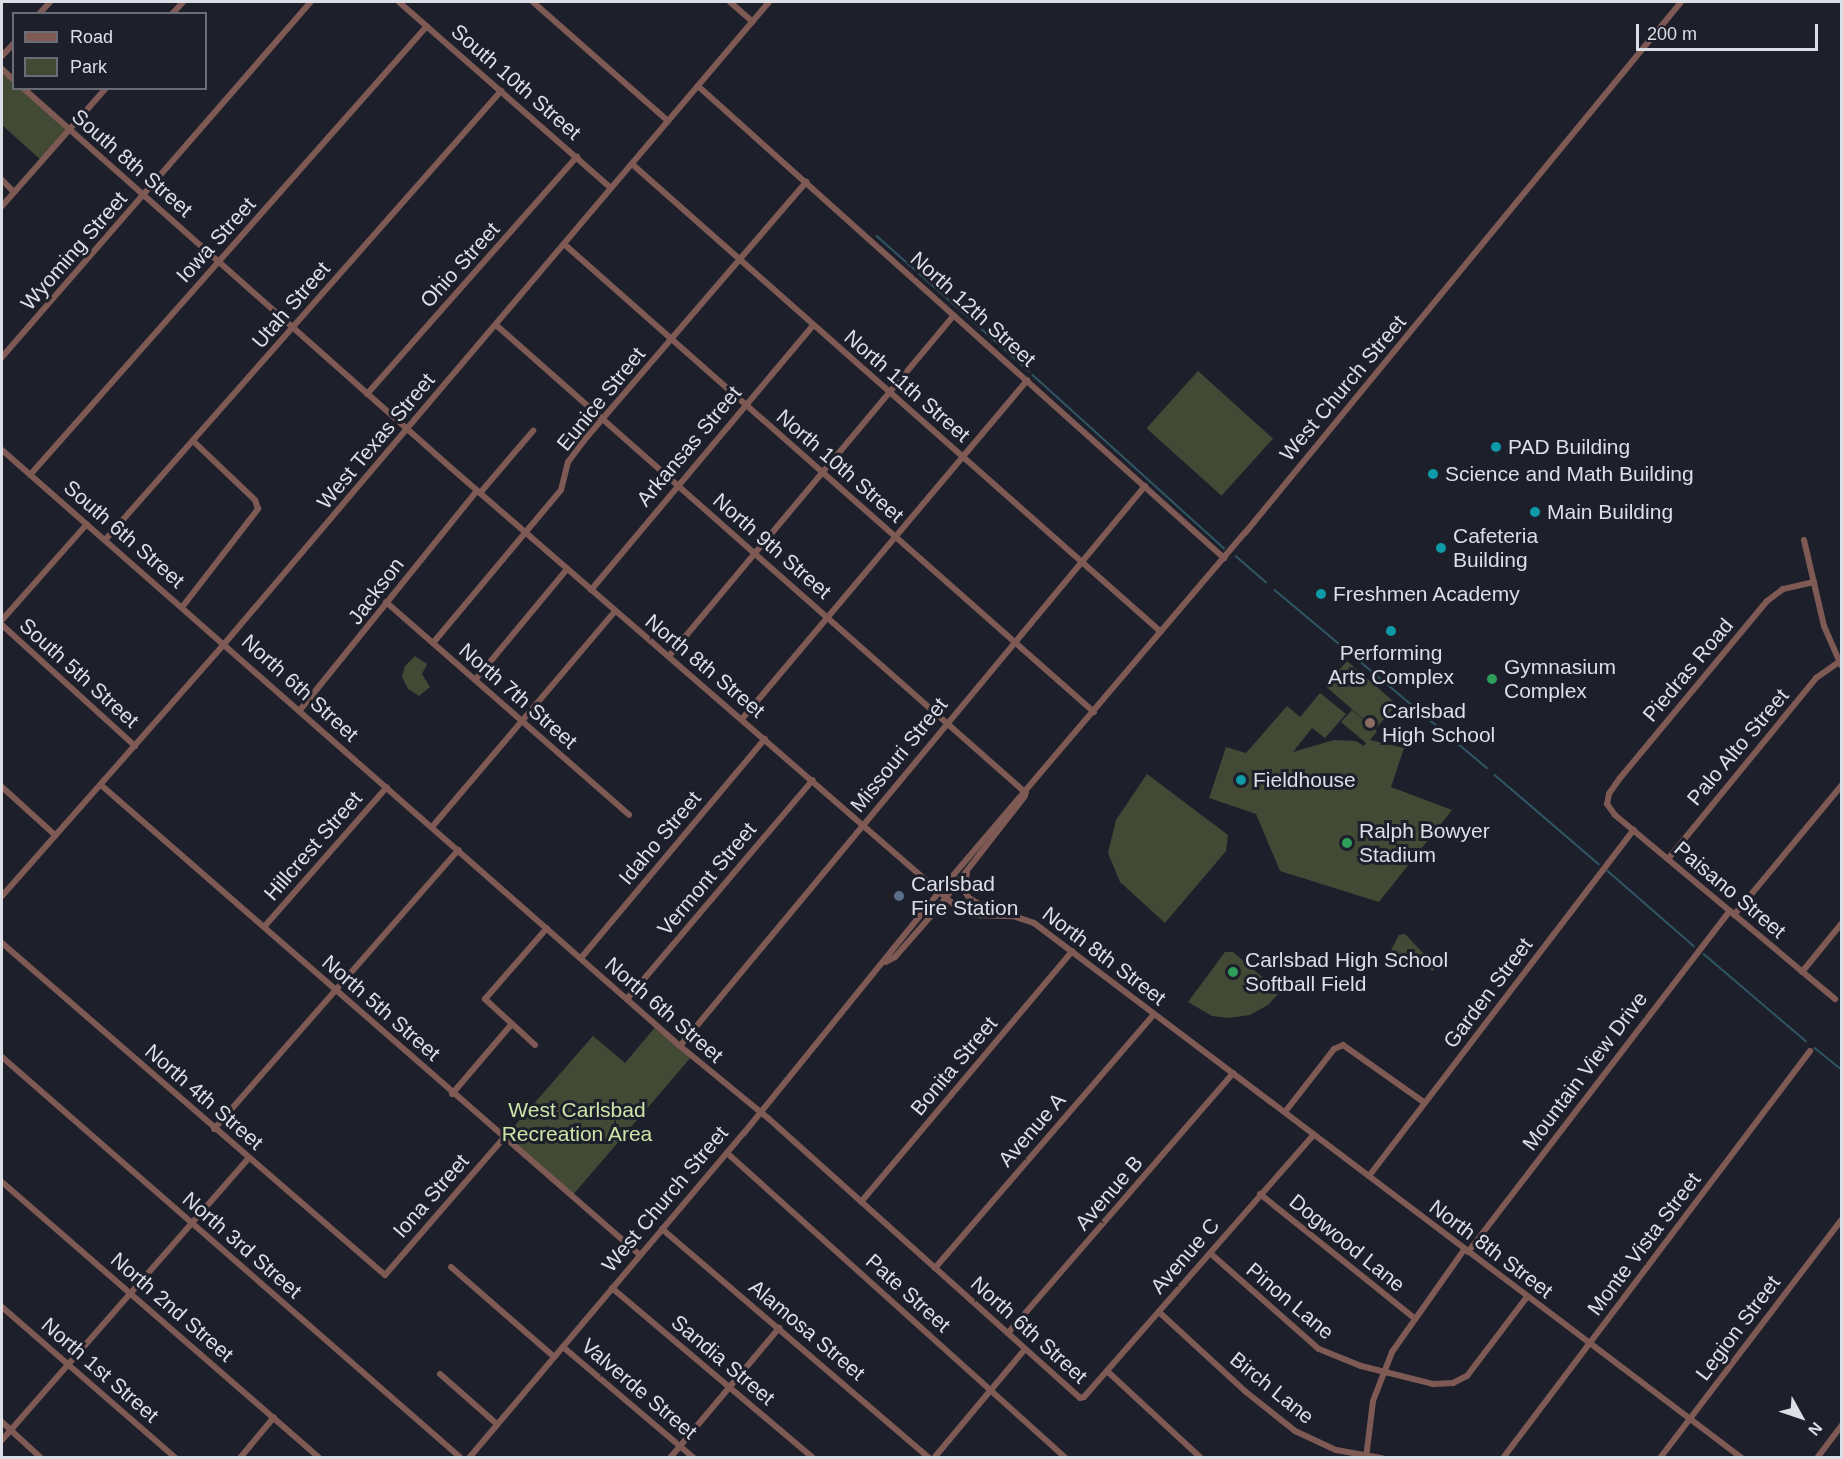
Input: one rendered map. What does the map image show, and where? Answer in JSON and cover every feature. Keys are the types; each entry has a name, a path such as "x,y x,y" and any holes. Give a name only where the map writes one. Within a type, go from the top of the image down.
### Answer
{"street":[{"name":"South 10th Street","path":"399,2 611,188"},
{"path":"533,2 668,121"},
{"path":"730,2 753,22"},
{"name":"West Texas Street","path":"2,896 225,643 769,2"},
{"name":"West Church Street","path":"886,962 889,952 1224,558 1681,2"},
{"name":"Wyoming Street","path":"2,357 312,3"},
{"name":"Iowa Street","path":"30,475 427,26"},
{"name":"North 12th Street","path":"698,86 1224,558"},
{"name":"South 8th Street","path":"25,90 408,429"},
{"path":"2,206 104,90"},
{"name":"Utah Street","path":"105,540 501,91"},
{"name":"Ohio Street","path":"368,394 577,158"},
{"name":"North 11th Street","path":"632,164 1161,632"},
{"path":"2,180 14,192"},
{"name":"Eunice Street","path":"433,643 561,490 568,462 601,420 806,182"},
{"name":"North 10th Street","path":"564,244 1094,712"},
{"path":"669,656 954,315"},
{"name":"Arkansas Street","path":"591,590 813,325"},
{"name":"North 9th Street","path":"496,326 1026,793"},
{"path":"742,719 1027,380"},
{"name":"North 8th Street","path":"408,429 946,898 967,913 1028,920 1742,1458"},
{"name":"Jackson","path":"300,710 383,612 386,602 478,492 533,431"},
{"path":"183,606 257,511 255,500 193,441"},
{"name":"South 6th Street","path":"2,450 225,643"},
{"name":"Missouri Street","path":"680,1046 946,722 1145,486"},
{"path":"2,620 87,524"},
{"path":"1804,540 1827,637 1840,664"},
{"path":"475,680 567,569"},
{"name":"Piedras Road","path":"1607,804 1609,794 1620,778 1767,601 1783,589 1814,582"},
{"name":"North 7th Street","path":"386,602 629,815"},
{"path":"432,827 615,611"},
{"name":"South 5th Street","path":"2,625 135,746"},
{"name":"North 6th Street","path":"225,643 680,1046 761,1112 1082,1399"},
{"name":"Palo Alto Street","path":"1668,859 1816,678 1840,664"},
{"name":"Idaho Street","path":"580,958 765,739"},
{"name":"Vermont Street","path":"627,999 813,780"},
{"name":"North 5th Street","path":"101,785 503,1139 640,1255"},
{"name":"Mountain View Drive","path":"1366,1457 1371,1412 1383,1372 1414,1318 1732,913 1842,785"},
{"path":"2,787 55,836"},
{"name":"Hillcrest Street","path":"264,927 387,788"},
{"name":"West Church Street","path":"469,1458 886,962 895,957 946,898 1022,804 1026,793"},
{"name":"Paisano Street","path":"1607,804 1634,830 1835,999"},
{"name":"Garden Street","path":"1369,1176 1634,830"},
{"path":"214,1129 458,850"},
{"path":"968,871 966,895 976,905 999,915"},
{"path":"1802,972 1842,923"},
{"path":"535,1045 485,997 547,928"},
{"name":"North 4th Street","path":"2,943 385,1275"},
{"name":"Bonita Street","path":"861,1202 1072,951"},
{"name":"Avenue A","path":"935,1268 1154,1014"},
{"path":"452,1094 511,1024"},
{"path":"1285,1112 1334,1049 1343,1045 1425,1104"},
{"name":"Monte Vista Street","path":"1503,1458 1810,1050"},
{"name":"North 3rd Street","path":"2,1058 461,1458"},
{"name":"Avenue B","path":"1008,1333 1233,1073"},
{"name":"Avenue C","path":"1082,1399 1314,1134"},
{"name":"Iona Street","path":"385,1275 503,1139"},
{"name":"Pate Street","path":"727,1153 1066,1458"},
{"path":"2,1440 249,1158"},
{"name":"North 2nd Street","path":"2,1182 320,1458"},
{"name":"Dogwood Lane","path":"1260,1194 1414,1318"},
{"name":"Legion Street","path":"1660,1458 1842,1219"},
{"name":"Alamosa Street","path":"662,1229 929,1458"},
{"name":"Pinon Lane","path":"1210,1253 1311,1344 1343,1360 1433,1384 1460,1380 1478,1362 1527,1297"},
{"path":"451,1267 554,1356"},
{"name":"Sandia Street","path":"612,1288 813,1458"},
{"name":"North 1st Street","path":"2,1307 176,1458"},
{"name":"Birch Lane","path":"1159,1312 1246,1392 1295,1431 1336,1450 1382,1458"},
{"path":"670,1458 779,1328"},
{"name":"Valverde Street","path":"562,1347 694,1458"},
{"path":"934,1458 1025,1349"},
{"name":"North 6th Street","path":"1107,1371 1201,1458"},
{"path":"440,1374 497,1424"},
{"path":"240,1458 274,1417"},
{"path":"2,1422 41,1458"},
{"path":"1817,1458 1842,1425"}],"green space":[{"path":"2,69 12,79 12,90 24,90 69,130 42,161 2,125"},
{"path":"1198,371 1273,439 1222,496 1146,428"},
{"path":"415,656 427,664 422,674 430,687 419,696 408,689 402,677 405,666"},
{"path":"1347,661 1397,704 1375,729 1325,686"},
{"name":"Ralph Bowyer Stadium","path":"1320,693 1346,714 1325,738 1312,728 1293,752 1334,740 1356,741 1364,746 1366,743 1341,722 1352,710 1377,731 1370,740 1404,748 1391,787 1452,810 1379,902 1280,871 1256,814 1209,798 1226,747 1246,753 1287,706 1300,717"},
{"path":"1147,774 1228,835 1226,851 1165,923 1120,882 1108,853 1116,820"},
{"path":"1405,934 1423,953 1439,962 1433,971 1418,962 1412,964 1391,950 1399,935"},
{"name":"Carlsbad High School Softball Field","path":"1225,952 1233,952 1280,992 1268,1005 1250,1015 1229,1018 1212,1016 1188,1002"},
{"name":"West Carlsbad Recreation Area","path":"657,1025 692,1056 572,1196 503,1139 593,1036 625,1063"}],"waterway":[{"path":"877,236 1029,371"},
{"path":"1033,375 1224,548"},
{"path":"1236,556 1266,582"},
{"path":"1275,590 1487,768"},
{"path":"1495,775 1599,864"},
{"path":"1608,871 1694,946"},
{"path":"1704,954 1806,1041"},
{"path":"1815,1048 1842,1070"}],"place":[{"name":"PAD Building","path":"1496,447"},
{"name":"Science and Math Building","path":"1433,474"},
{"name":"Main Building","path":"1535,512"},
{"name":"Cafeteria Building","path":"1441,548"},
{"name":"Freshmen Academy","path":"1321,594"},
{"name":"Performing Arts Complex","path":"1391,631"},
{"name":"Gymnasium Complex","path":"1492,679"},
{"name":"Carlsbad High School","path":"1370,723"},
{"name":"Fieldhouse","path":"1241,780"},
{"name":"Ralph Bowyer Stadium","path":"1347,843"},
{"name":"Carlsbad Fire Station","path":"899,896"},
{"name":"Carlsbad High School Softball Field","path":"1233,972"}]}
